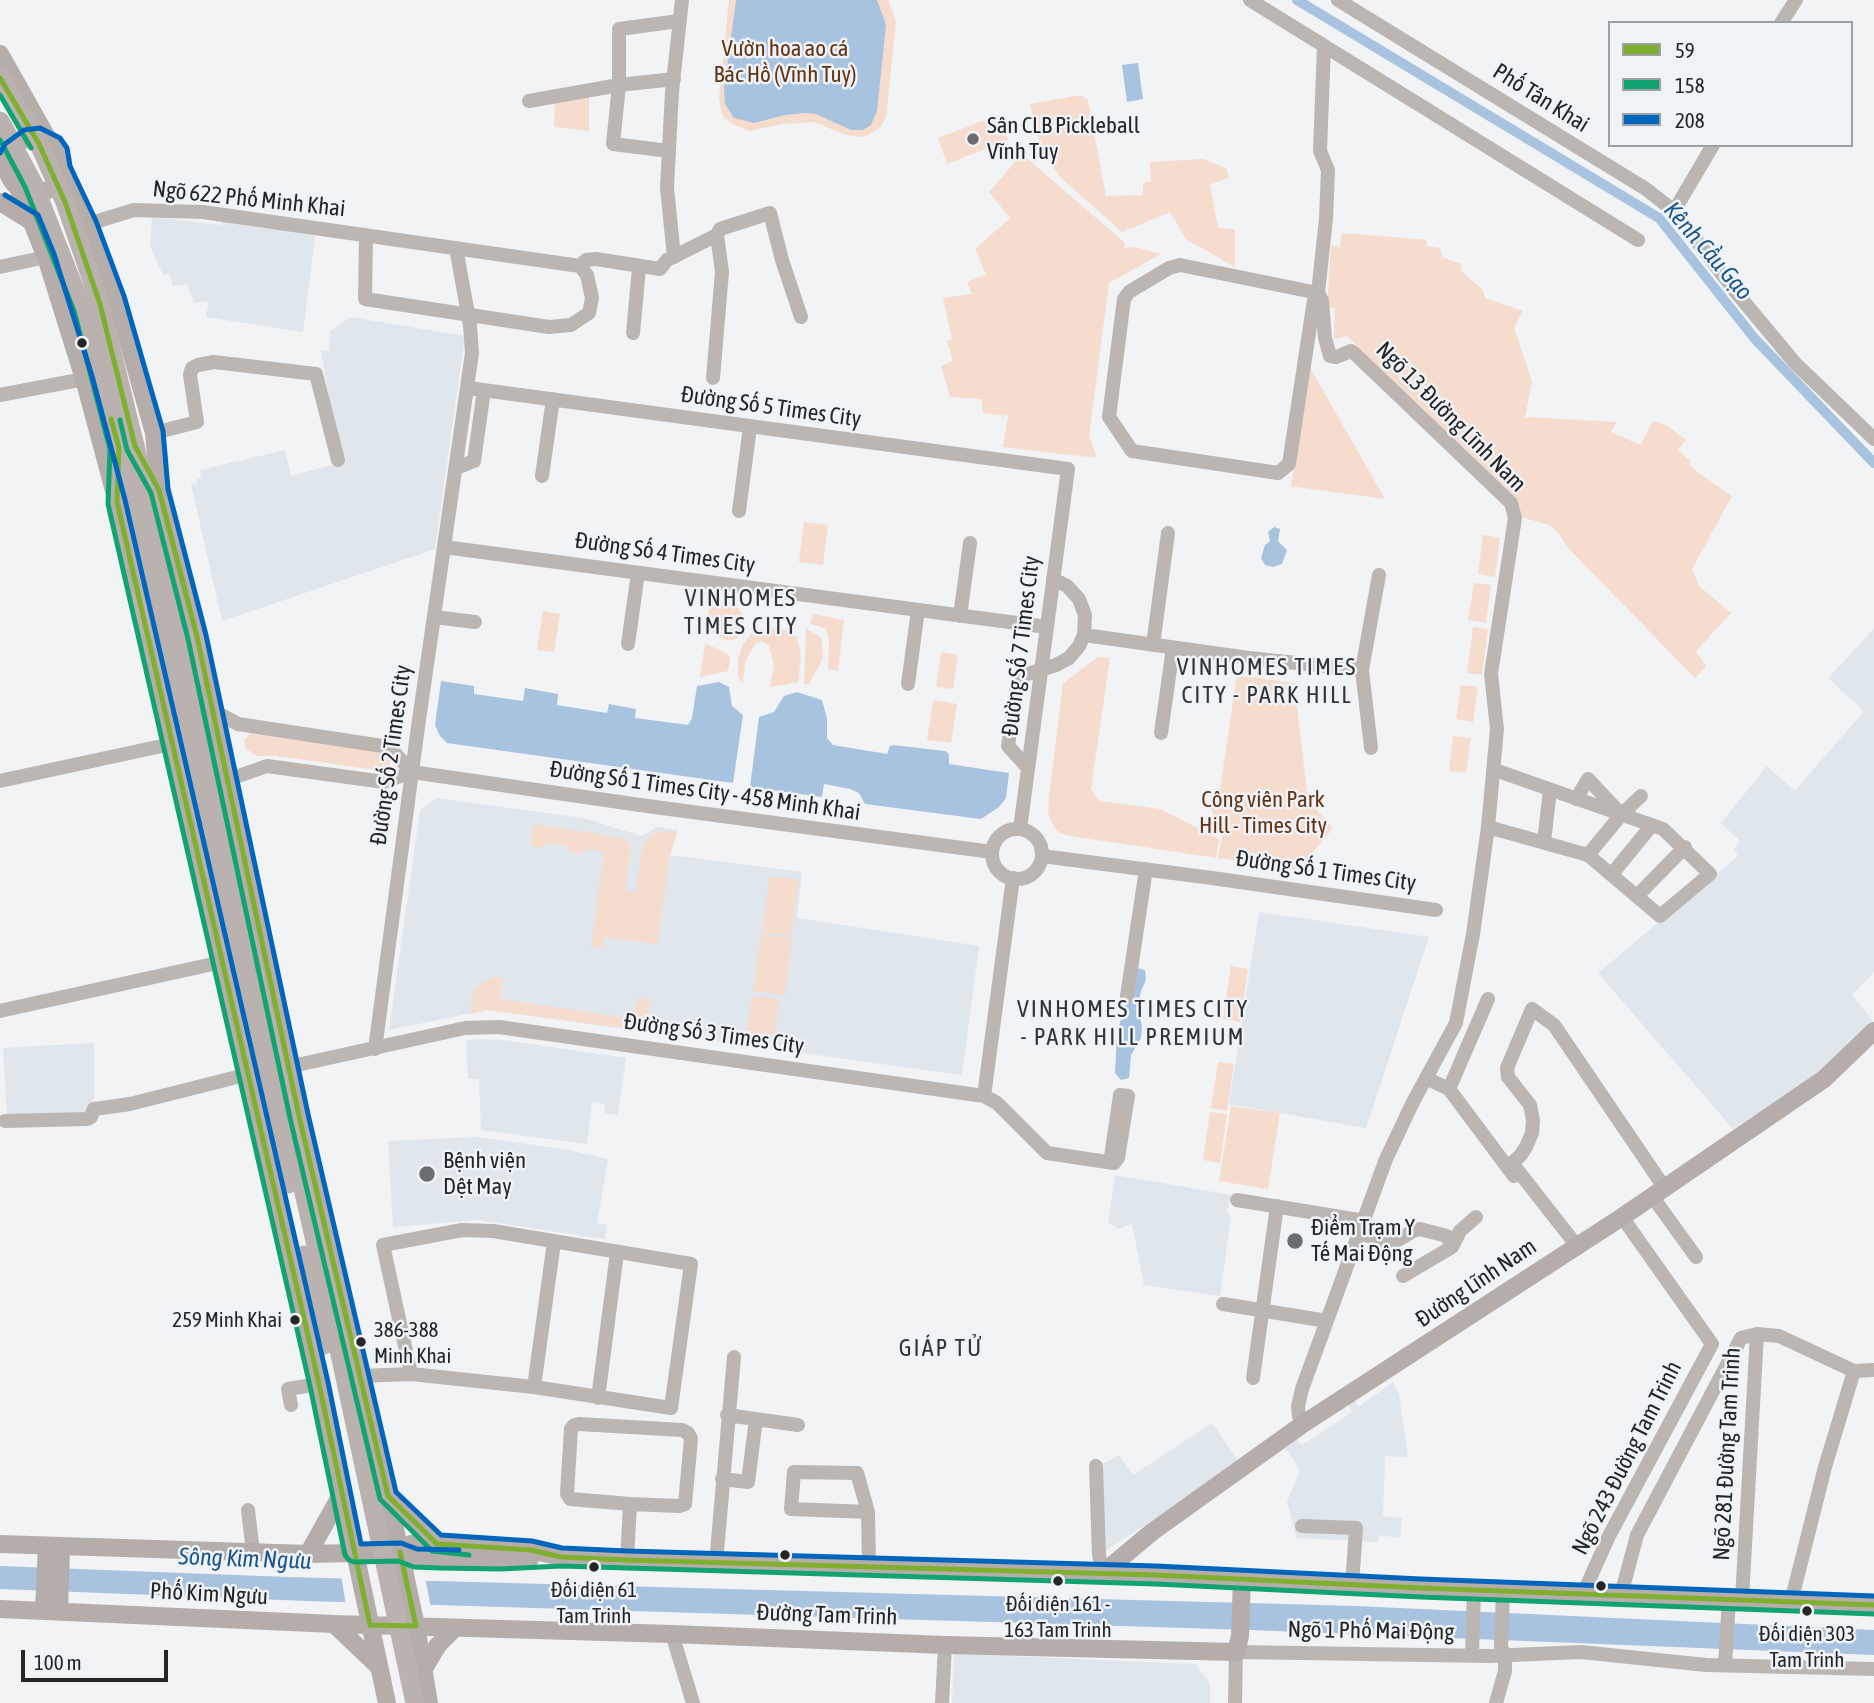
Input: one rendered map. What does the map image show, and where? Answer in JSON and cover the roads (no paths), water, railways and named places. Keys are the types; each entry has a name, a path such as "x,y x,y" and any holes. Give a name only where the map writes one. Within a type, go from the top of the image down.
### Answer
{"highway":[{"path":"0,78 39,144 65,202 100,304 127,447 239,939 324,1282 415,1703"},
{"path":"0,121 33,183 69,271 127,447 159,490"},
{"path":"117,502 127,447"},
{"path":"139,598 186,708"},
{"path":"186,708 197,637"},
{"path":"239,939 402,1703"}],"main road":[{"path":"0,54 49,141 59,151 62,169 88,224 117,298 154,432 159,490 197,637 288,1067 402,1560 429,1703"},
{"path":"49,141 38,137 26,138 4,156 11,188 31,221 46,257 84,379 117,502 319,1384 387,1703"},
{"path":"11,188 30,193 47,190 60,177 62,169"},
{"path":"0,202 31,221"},
{"path":"236,1020 276,1010"},
{"name":"Đường Lĩnh Nam","path":"1103,1573 1152,1532 1303,1424 1438,1339 1824,1079 1874,1031"},
{"path":"249,1074 288,1067"},
{"path":"309,1554 341,1495"},
{"path":"388,1496 437,1544"},
{"name":"Phố Kim Ngưu","path":"0,1544 54,1553 253,1552 309,1554 355,1560"},
{"path":"402,1560 411,1544 531,1550 561,1557"},
{"path":"52,1603 54,1553"},
{"path":"355,1560 500,1560 561,1557 1103,1573 1242,1585 1352,1585 1502,1598 1583,1594 1733,1604 1791,1602 1874,1605"},
{"path":"1238,1644 1242,1585"},
{"name":"Phố Kim Ngưu","path":"0,1609 52,1603 334,1624 369,1619 415,1620"},
{"name":"Đường Tam Trinh","path":"415,1620 455,1628 945,1645 1238,1644"},
{"path":"334,1624 379,1667"},
{"path":"423,1670 438,1645 455,1628"}],"street":[{"path":"674,257 667,188 682,0"},
{"path":"1250,0 1638,240"},
{"name":"Phố Tân Khai","path":"1338,0 1646,190 1674,211 1735,291 1795,363 1874,439"},
{"path":"1782,21 1797,0"},
{"path":"669,151 613,144 619,85 619,29 679,21"},
{"path":"1318,293 1180,265 1169,268 1129,292 1124,299 1109,418 1132,451 1278,473 1289,464 1314,300 1318,293 1328,192 1328,170 1320,151 1324,46"},
{"path":"529,101 619,85 674,79"},
{"path":"1674,211 1712,147"},
{"name":"Ngõ 622 Phố Minh Khai","path":"88,224 134,210 203,212 456,247 580,266 587,275 592,298 589,313 571,325 549,327 365,299 366,235"},
{"path":"713,378 722,272 717,235 720,229 770,213 801,317"},
{"path":"580,266 586,260 596,259 660,270 667,260 717,235"},
{"name":"Đường Số 2 Times City","path":"375,1049 411,772 468,388 472,341 456,247"},
{"path":"0,267 46,257"},
{"path":"633,333 639,268"},
{"name":"Ngõ 13 Đường Lĩnh Nam","path":"1303,1424 1298,1406 1302,1389 1386,1159 1456,1023 1473,934 1495,770 1497,729 1491,674 1515,518 1511,503 1354,353 1350,351 1336,357 1330,356 1325,338 1322,301 1318,293"},
{"path":"154,432 197,422 190,374 192,368 198,365 214,362 316,374 338,460"},
{"path":"0,395 84,379"},
{"name":"Đường Số 5 Times City","path":"468,388 1068,470"},
{"path":"456,468 474,461 484,390"},
{"path":"542,476 553,399"},
{"path":"738,510 750,427"},
{"name":"Đường Số 7 Times City","path":"1020,829 1068,470"},
{"path":"1153,645 1168,533"},
{"path":"960,616 970,542"},
{"name":"Đường Số 4 Times City","path":"444,547 1046,627"},
{"path":"628,644 638,573"},
{"path":"1371,748 1362,670 1379,575"},
{"path":"1028,768 1008,746 1018,677 1041,668 1056,666 1069,658 1084,635 1085,615 1079,599 1067,586 1053,579"},
{"path":"908,684 918,610"},
{"path":"434,617 475,622"},
{"path":"1084,635 1362,670"},
{"path":"1161,733 1173,648"},
{"path":"212,710 238,724 389,747 411,772"},
{"path":"0,781 171,744"},
{"name":"Đường Số 1 Times City - 458 Minh Khai","path":"227,780 267,766 384,782 411,772 640,806 992,852"},
{"path":"1488,827 1588,855 1660,916 1710,874 1685,847 1663,829 1495,770"},
{"path":"1576,799 1588,779 1621,815"},
{"path":"1544,842 1550,790"},
{"path":"1588,855 1621,815 1641,796"},
{"path":"1612,874 1652,825"},
{"path":"1020,829 1036,838 1042,856 1039,866 1032,874 1013,878 997,869 992,852 1005,832 1020,829"},
{"path":"1637,896 1685,847"},
{"name":"Đường Số 1 Times City","path":"1042,856 1436,910"},
{"path":"1126,996 1146,869"},
{"path":"984,1096 1013,878"},
{"path":"0,1011 222,962"},
{"path":"1449,1089 1488,999"},
{"path":"1573,1248 1512,1163 1526,1147 1532,1133 1533,1120 1531,1105 1508,1077 1507,1068 1532,1009 1554,1025 1696,1257"},
{"name":"Đường Số 3 Times City","path":"288,1067 465,1028 499,1027 984,1096 997,1103 1047,1153 1114,1163"},
{"path":"5,1121 87,1119 91,1117 94,1109 130,1104 249,1074"},
{"path":"1426,1078 1449,1089 1573,1248"},
{"path":"1237,1200 1277,1206 1363,1227 1389,1242 1413,1231 1425,1229 1447,1236 1452,1247"},
{"path":"1253,1378 1277,1206"},
{"path":"1403,1276 1452,1247 1460,1231 1476,1217"},
{"name":"Ngõ 243 Đường Tam Trinh","path":"1583,1594 1609,1536 1712,1344 1622,1217"},
{"path":"360,1376 411,1374 534,1387 671,1408 691,1264 516,1236 461,1230 383,1245 411,1374"},
{"path":"534,1387 554,1242"},
{"path":"598,1398 617,1253"},
{"path":"1223,1304 1327,1321"},
{"path":"1621,1595 1637,1535 1660,1490 1741,1338 1757,1334"},
{"name":"Ngõ 281 Đường Tam Trinh","path":"1726,1659 1757,1334 1779,1336 1854,1371"},
{"path":"716,1563 734,1357"},
{"path":"1791,1602 1827,1459 1854,1371 1874,1370"},
{"path":"291,1405 288,1389 319,1384"},
{"path":"727,1415 798,1424"},
{"path":"722,1479 748,1482 756,1419"},
{"path":"575,1425 682,1430 688,1433 691,1439 685,1504 630,1504 568,1498 571,1429 575,1425"},
{"path":"1096,1466 1099,1555 1103,1573"},
{"path":"868,1512 791,1509 794,1472 857,1473 868,1512 869,1567"},
{"path":"627,1560 630,1504"},
{"path":"248,1510 253,1552"},
{"path":"1302,1526 1356,1528 1352,1585"},
{"path":"1472,1649 1474,1596"},
{"path":"1496,1703 1504,1679 1502,1598"},
{"path":"672,1634 693,1703"},
{"path":"1235,1703 1238,1644"},
{"name":"Ngõ 1 Phố Mai Động","path":"1238,1644 1503,1649 1518,1653 1581,1652 1645,1659 1726,1659 1874,1669"},
{"path":"942,1703 945,1645"}],"water":[{"name":"Vườn hoa ao cá Bác Hồ (Vĩnh Tuy)","path":"736,0 877,0 886,25 877,111 871,125 863,130 851,130 816,114 805,113 754,123 734,118 725,104 724,89"},
{"path":"1138,63 1143,99 1127,102 1122,65"},
{"path":"1274,527 1280,529 1278,541 1287,550 1282,564 1273,567 1265,565 1261,558 1265,545 1270,541 1268,532"},
{"path":"441,681 474,686 474,694 523,701 525,688 558,694 557,705 607,713 609,704 636,709 635,718 688,725 692,718 697,686 719,682 729,687 732,706 743,715 733,783 447,743 435,725"},
{"path":"797,692 822,700 827,718 827,738 833,745 887,754 893,745 945,751 949,754 949,764 1009,773 1006,798 999,807 981,819 865,804 859,793 824,784 822,797 750,787 759,717 774,712 784,696"},
{"path":"1136,968 1145,970 1146,980 1138,1005 1141,1038 1131,1055 1129,1078 1121,1080 1115,1073 1117,1033"},
{"path":"0,1566 288,1577 1356,1606 1874,1630 1874,1655 1251,1630 0,1589"}],"waterway":[{"name":"Kênh Cầu Gạo","path":"1297,0 1659,218 1755,339 1874,463"}],"place":[{"name":"Sân CLB Pickleball Vĩnh Tuy","path":"973,139"},
{"name":"Bệnh viện Dệt May","path":"427,1174"},
{"name":"Điểm Trạm Y Tế Mai Động","path":"1295,1241"},
{"name":"259 Minh Khai","path":"295,1320"},
{"name":"386-388 Minh Khai","path":"361,1342"},
{"name":"Đối diện 61 Tam Trinh","path":"594,1567"},
{"name":"Đối diện 161 - 163 Tam Trinh","path":"1058,1581"},
{"name":"Đối diện 303 Tam Trinh","path":"1807,1611"}],"district":[{"name":"VINHOMES TIMES CITY","path":"741,612"},
{"name":"VINHOMES TIMES CITY - PARK HILL","path":"1267,681"},
{"name":"VINHOMES TIMES CITY - PARK HILL PREMIUM","path":"1133,1023"},
{"name":"GIÁP TỬ","path":"941,1348"}],"park label":[{"name":"Công viên Park Hill - Times City","path":"1263,813"}],"water label":[{"name":"Sông Kim Ngưu","path":"245,1559"}]}
